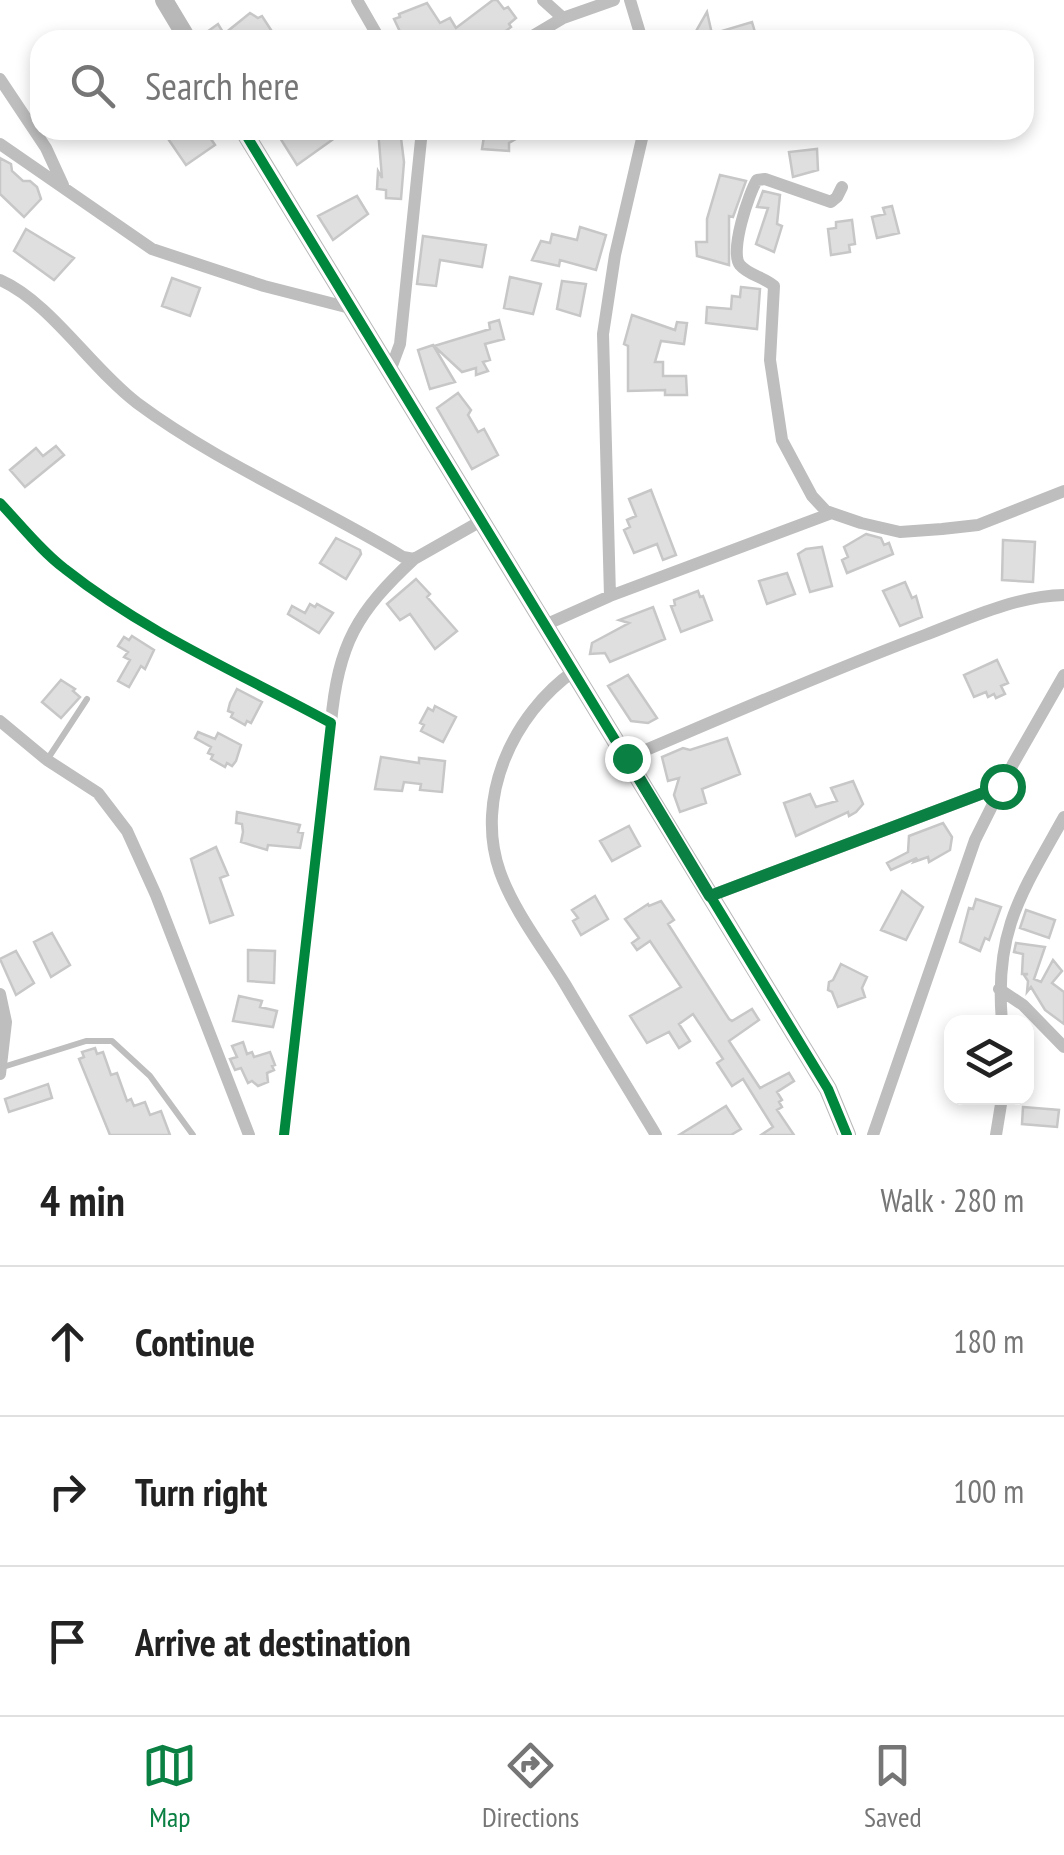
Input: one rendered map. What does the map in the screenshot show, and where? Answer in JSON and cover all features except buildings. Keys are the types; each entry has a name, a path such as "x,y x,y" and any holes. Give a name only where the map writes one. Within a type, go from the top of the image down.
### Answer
{"street":[{"path":"164,0 182,30"},
{"path":"357,0 374,30"},
{"path":"543,0 563,18"},
{"path":"543,30 563,18 614,0"},
{"path":"630,0 639,30"},
{"path":"0,78 30,124"},
{"path":"41,140 62,185"},
{"path":"249,140 828,1089 847,1135"},
{"path":"390,371 400,344 421,140"},
{"path":"610,596 604,334 615,255 642,140"},
{"path":"0,144 170,257 350,308"},
{"path":"842,187 830,202 765,179 757,180 735,253 739,264 774,286 770,360 782,440 812,496 826,510 861,524 900,532 978,525 1064,491"},
{"path":"0,280 26,295 91,363 135,401 182,433 403,558 414,559"},
{"path":"0,504 61,567 110,601 206,659 331,723"},
{"path":"545,625 610,596 832,512"},
{"path":"284,1135 331,723 344,651 355,625 374,598 414,559 481,521"},
{"path":"627,758 815,678 996,608 1064,594"},
{"path":"574,671 536,702 513,740 494,801 494,849 511,895 656,1135"},
{"path":"872,1135 968,858 1002,786 1064,675"},
{"path":"0,721 47,760 98,793 127,831 142,858 249,1135"},
{"path":"710,896 1002,786"},
{"path":"1001,1015 999,990 1007,928 1064,818"},
{"path":"999,990 1013,996 1064,1047"},
{"path":"0,994 6,1022 1,1071"},
{"path":"996,1135 1001,1105"}],"lane":[{"path":"47,760 87,699"},
{"path":"1,1071 86,1041 112,1042 150,1076 193,1135"}],"cycle path":[{"path":"249,140 828,1089 847,1135"},
{"path":"0,503 48,554 96,592 195,652 331,723 284,1135"}],"route":[{"path":"627,758 710,896 1002,786"}]}
